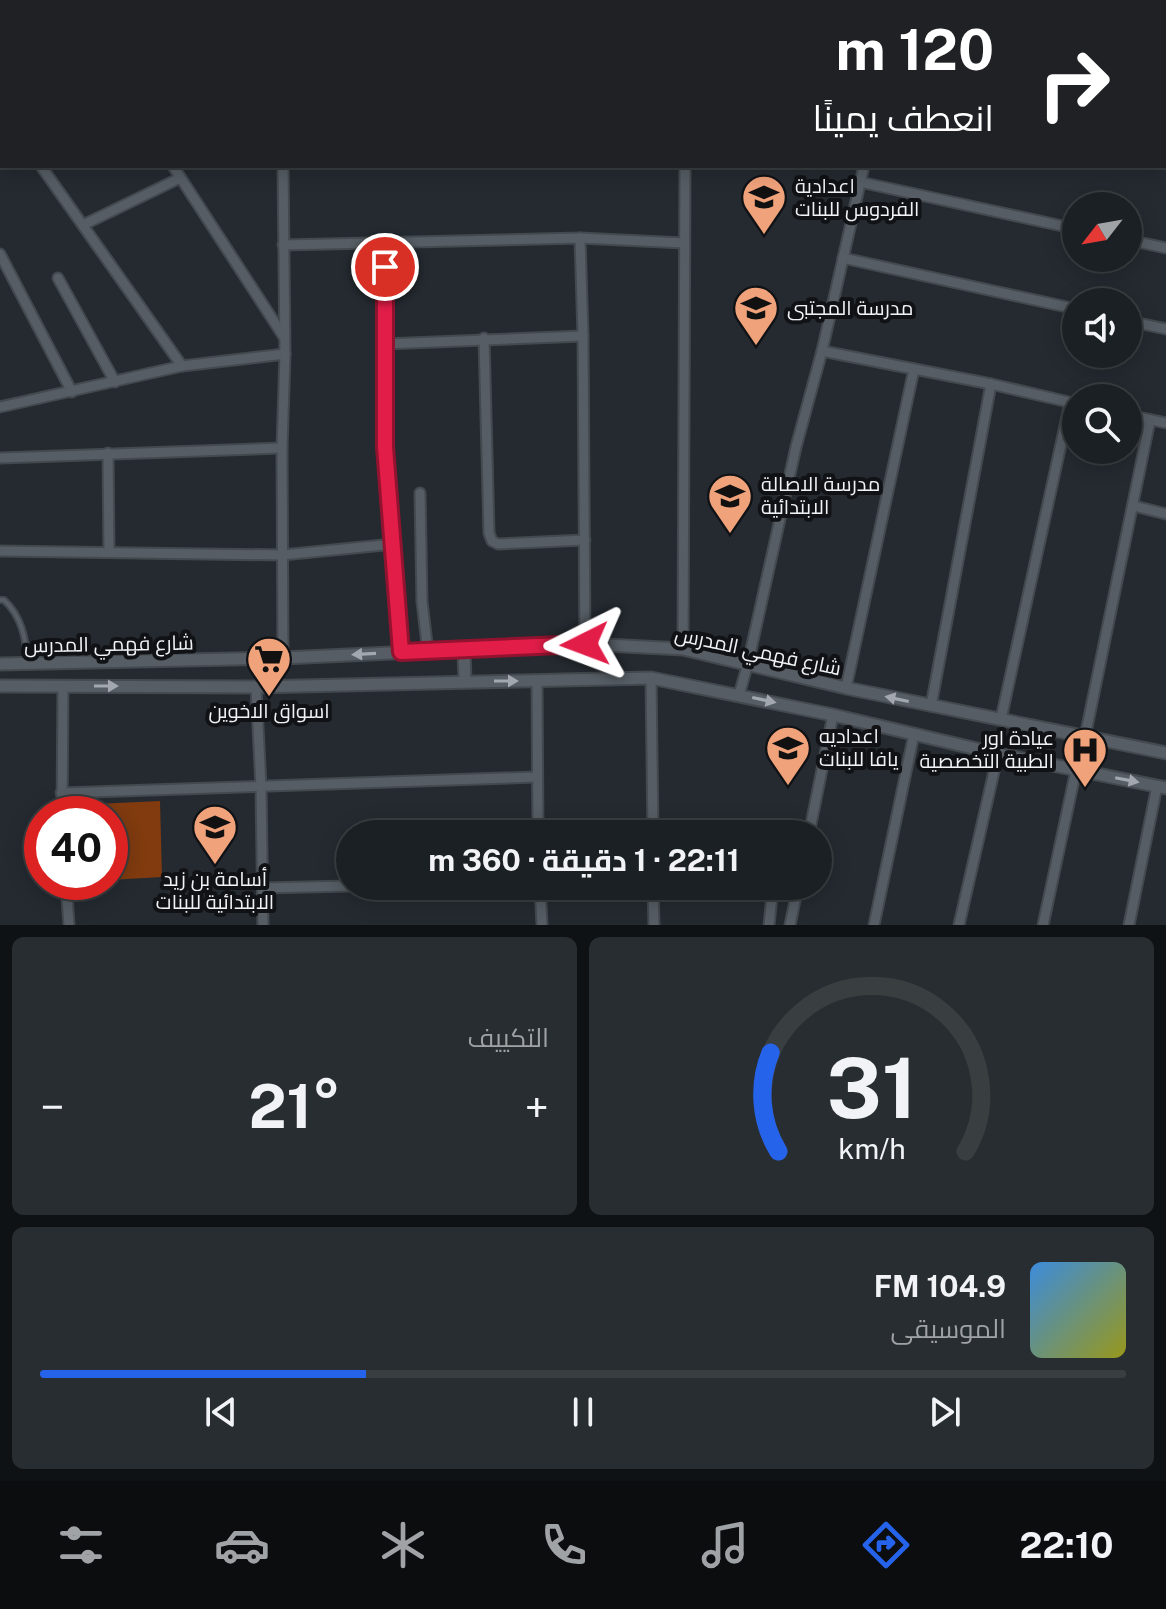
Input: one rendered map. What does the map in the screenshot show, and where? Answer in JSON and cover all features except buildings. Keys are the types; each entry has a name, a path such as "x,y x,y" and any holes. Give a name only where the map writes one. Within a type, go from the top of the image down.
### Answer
{"street":[{"path":"42,168 182,366"},
{"path":"174,168 284,337"},
{"path":"283,168 283,658"},
{"path":"683,649 685,168"},
{"path":"739,695 864,168"},
{"path":"83,225 180,178"},
{"path":"860,182 1062,226"},
{"path":"283,245 580,238 684,243"},
{"path":"580,238 585,644"},
{"path":"385,241 385,447 401,652"},
{"path":"1142,243 1166,248"},
{"path":"0,254 72,392"},
{"path":"843,258 1062,306"},
{"path":"58,278 115,382"},
{"path":"1142,324 1166,329"},
{"path":"384,344 583,336"},
{"path":"484,338 489,533 492,541 498,544 585,540"},
{"path":"822,351 1062,401"},
{"path":"0,407 182,366 285,354"},
{"path":"846,688 914,369"},
{"path":"931,706 991,384"},
{"path":"1142,418 1166,423"},
{"path":"1085,737 1150,420"},
{"path":"0,458 282,448"},
{"path":"1001,719 1062,452"},
{"path":"108,453 109,552"},
{"path":"420,493 422,602 428,652"},
{"path":"1134,506 1166,514"},
{"path":"0,551 282,555 394,544"},
{"name":"شارع فهمي المدرس","path":"0,664 283,658 585,644 683,649 846,688 1166,753"},
{"path":"464,651 465,681"},
{"path":"651,678 653,820"},
{"name":"شارع فهمي المدرس","path":"0,686 256,687 651,678 1161,787"},
{"path":"537,681 538,820"},
{"path":"61,796 63,686"},
{"path":"256,687 263,925"},
{"path":"812,820 833,715"},
{"path":"874,925 914,734"},
{"path":"959,925 998,754"},
{"path":"1043,925 1076,770"},
{"path":"61,793 536,777"},
{"path":"1129,925 1161,787"},
{"path":"263,888 336,886"},
{"path":"67,900 69,925"},
{"path":"541,900 542,925"},
{"path":"653,900 654,925"},
{"path":"769,925 772,900"},
{"path":"790,925 795,900"}],"lane":[{"path":"0,600 16,611 26,642 27,663"}],"shaded area":[{"path":"160,801 162,877 128,879 128,802"}],"place":[{"name":"اعدادية الفردوس للبنات","path":"764,236"},
{"name":"مدرسة المجتبى","path":"756,347"},
{"name":"مدرسة الاصالة الابتدائية","path":"730,535"},
{"name":"اسواق الاخوين","path":"269,698"},
{"name":"اعداديه يافا للبنات","path":"788,787"},
{"name":"عيادة اور الطبية التخصصية","path":"1085,789"},
{"name":"أسامة بن زيد الابتدائية للبنات","path":"215,866"}],"route":[{"path":"385,267 385,447 401,652 585,644"}]}
